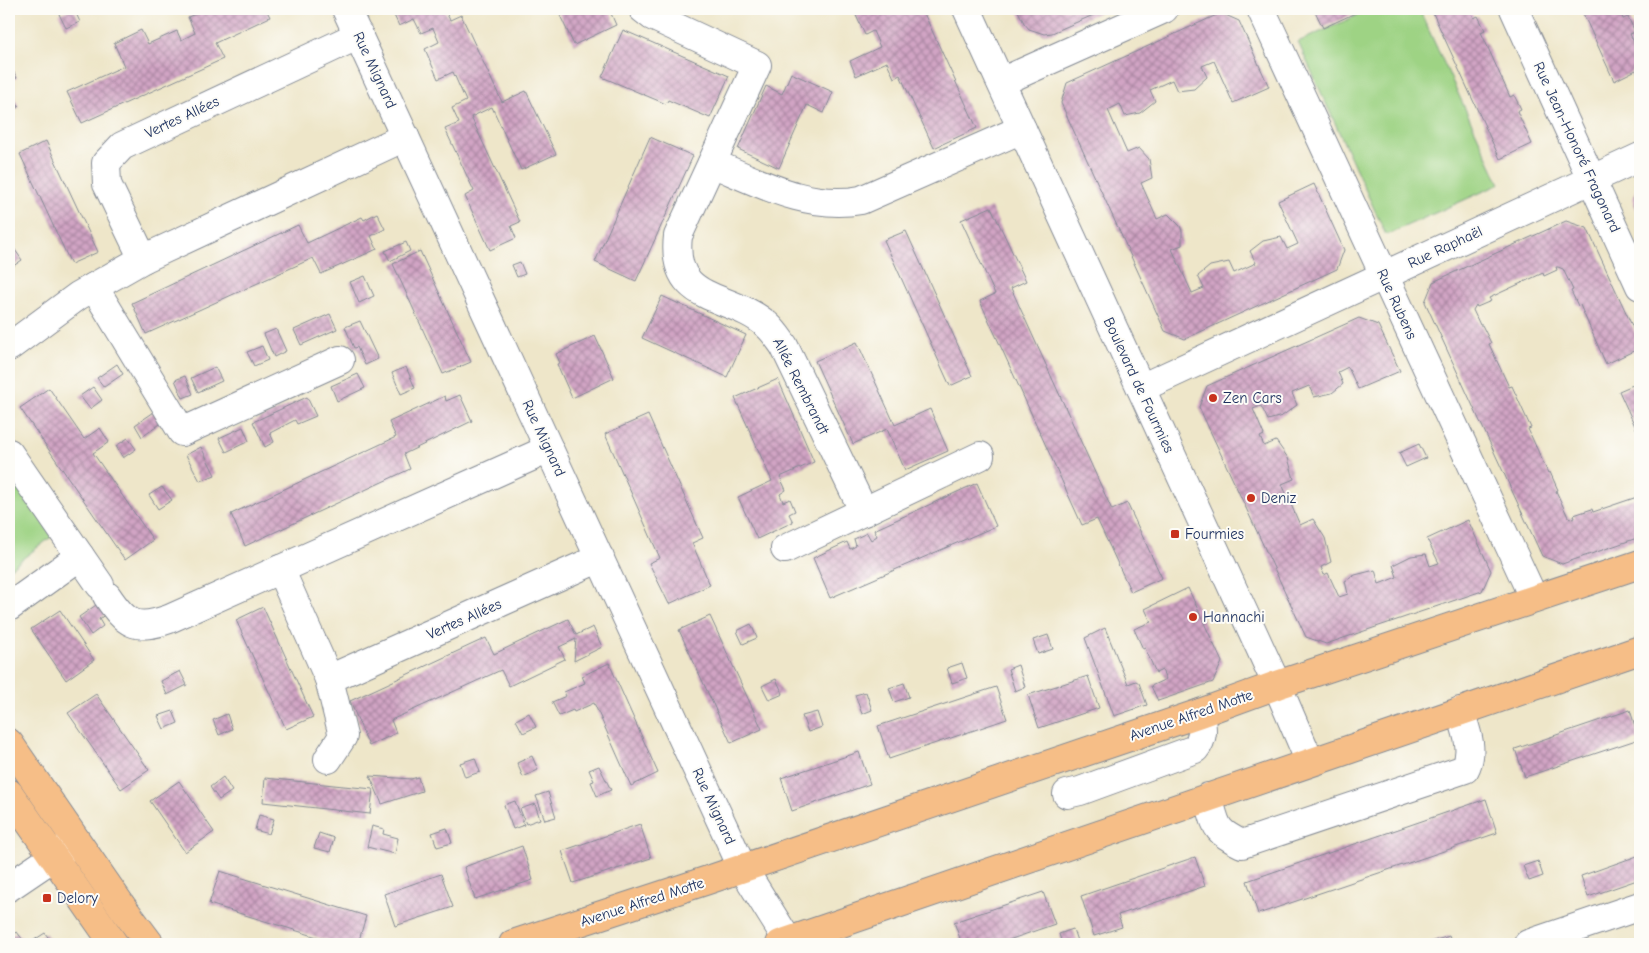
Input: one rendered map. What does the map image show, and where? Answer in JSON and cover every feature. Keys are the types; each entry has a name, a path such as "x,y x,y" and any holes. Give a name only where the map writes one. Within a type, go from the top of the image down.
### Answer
{"main road":[{"name":"Avenue Alfred Motte","path":"513,944 1640,564"},
{"path":"786,943 1640,650"},
{"path":"9,743 150,944"},
{"path":"9,794 114,944"}],"street":[{"name":"Rue Mignard","path":"346,9 742,867"},
{"name":"Allée Rembrandt","path":"642,9 652,16 757,65 678,236 678,262 683,275 703,293 752,315 766,324 776,334 784,346 864,512"},
{"name":"Boulevard de Fourmies","path":"967,9 1277,685 1310,762"},
{"path":"1001,82 1164,9"},
{"name":"Rue Rubens","path":"1261,9 1534,599"},
{"name":"Rue Jean-Honoré Fragonard","path":"1514,9 1640,286"},
{"name":"Vertes Allées","path":"143,258 107,184 106,163 122,146 359,36"},
{"path":"712,163 789,195 828,203 846,203 861,200 1022,130"},
{"path":"9,347 64,306 143,258 405,137"},
{"name":"Rue Raphaël","path":"1140,388 1640,157"},
{"path":"94,287 182,432 340,360"},
{"path":"10,457 118,612 126,620 139,625 152,625 549,448"},
{"path":"785,549 980,456"},
{"path":"9,607 80,556"},
{"name":"Vertes Allées","path":"328,680 600,558"},
{"path":"280,569 328,680 343,736 328,759"},
{"path":"1208,797 1217,826 1222,833 1242,844 1416,786 1465,769 1469,762 1470,753 1460,711"},
{"path":"1068,758 1074,793 1195,750 1203,736 1200,713"},
{"path":"9,887 76,841"},
{"path":"742,867 786,943"},
{"path":"1528,944 1640,906"}],"green space":[{"path":"1371,9 1419,9 1500,184 1386,235 1298,42"},
{"path":"18,488 54,535 9,569 9,495"}],"building":[{"path":"74,9 80,22 66,28 59,14"},
{"path":"207,9 266,9 270,17 215,43 223,59 82,123 67,92 124,66 114,43 141,30 148,44 177,31 181,40 195,33 188,17"},
{"path":"379,9 444,9 450,20 461,15 502,102 526,91 556,154 521,170 492,107 471,117 520,222 511,226 516,238 490,250 465,196 474,191 445,129 459,123 452,108 466,101 453,72 438,79 425,49 439,42 433,28 421,33 414,19 399,26 392,11 382,16"},
{"path":"557,9 609,9 616,25 574,45"},
{"path":"853,9 922,9 977,128 934,148 900,75 894,78 887,62 856,76 850,61 880,47 873,31 865,35"},
{"path":"1017,9 1107,9 1052,33 1044,34 1029,29"},
{"path":"1314,9 1364,9 1323,28"},
{"path":"1431,9 1470,9 1474,18 1478,16 1485,30 1481,32 1510,97 1514,95 1521,109 1517,111 1532,144 1500,159"},
{"path":"1581,9 1619,9 1623,19 1628,17 1635,32 1630,34 1640,55 1640,79 1636,70 1614,81"},
{"path":"1221,13 1239,21 1269,87 1233,103 1214,61 1202,66 1207,77 1194,89 1177,91 1172,80 1150,90 1155,101 1140,113 1125,116 1120,104 1108,110 1127,153 1139,148 1149,159 1152,178 1141,183 1157,219 1168,214 1180,226 1182,245 1172,249 1192,293 1204,288 1198,276 1210,266 1229,262 1234,273 1256,263 1250,251 1263,241 1281,237 1287,249 1298,244 1278,201 1314,184 1344,250 1337,269 1185,339 1165,331 1061,103 1067,83"},
{"path":"623,30 729,76 710,118 668,100 666,104 602,77"},
{"path":"9,64 17,78 9,82"},
{"path":"791,73 833,92 824,113 807,105 779,168 738,149 766,86 782,94"},
{"path":"12,92 19,107 9,112 9,93"},
{"path":"650,137 693,156 636,281 595,262"},
{"path":"46,141 98,252 71,264 20,154"},
{"path":"1640,185 1640,219 1633,201 1635,191"},
{"path":"991,207 1026,281 1011,288 1112,510 1127,503 1162,578 1131,592 1097,519 1082,525 980,301 995,294 961,220"},
{"path":"377,213 385,229 371,236 377,249 321,274 313,258 146,334 132,303 298,225 307,243 362,217 364,220"},
{"path":"1566,221 1587,228 1640,343 1640,348 1606,364 1580,305 1578,306 1571,291 1573,290 1563,269 1558,267 1556,267 1557,270 1544,276 1543,273 1489,298 1491,301 1477,307 1476,305 1473,310 1491,343 1489,344 1509,387 1512,386 1531,428 1528,429 1548,473 1550,472 1568,517 1573,519 1575,518 1574,515 1592,509 1593,512 1640,496 1640,537 1562,564 1542,556 1425,302 1433,282"},
{"path":"906,231 972,376 950,386 884,240"},
{"path":"406,242 410,251 390,261 385,251"},
{"path":"13,247 22,260 9,269 9,250"},
{"path":"420,251 471,362 443,374 393,264"},
{"path":"520,262 525,274 517,277 512,265"},
{"path":"365,276 374,296 359,303 350,282"},
{"path":"662,296 746,335 727,377 642,338"},
{"path":"330,314 337,329 301,345 294,330"},
{"path":"1359,318 1378,325 1400,371 1358,389 1348,367 1338,372 1343,384 1332,393 1314,397 1309,386 1292,393 1297,405 1282,416 1268,420 1261,406 1253,409 1264,435 1260,437 1264,446 1276,441 1288,458 1294,479 1282,484 1300,525 1313,519 1325,538 1331,562 1321,567 1324,575 1328,573 1339,597 1348,594 1345,581 1355,575 1375,570 1379,584 1397,577 1393,565 1411,556 1426,554 1430,566 1439,563 1427,539 1468,520 1491,571 1482,591 1326,644 1306,637 1199,407 1207,386"},
{"path":"360,321 378,359 365,365 357,347 354,348 345,327"},
{"path":"276,329 286,351 274,357 264,334"},
{"path":"595,336 614,378 572,398 557,364 560,363 556,354"},
{"path":"857,342 895,425 930,409 948,451 905,470 887,429 853,444 815,361"},
{"path":"262,346 268,360 254,366 247,352"},
{"path":"117,364 123,374 104,387 97,378"},
{"path":"215,367 222,381 198,392 191,378"},
{"path":"406,367 415,388 401,394 392,373"},
{"path":"358,374 365,388 337,401 331,386"},
{"path":"185,376 193,394 183,398 175,380"},
{"path":"778,379 814,462 780,477 786,490 780,494 783,502 790,499 795,511 789,514 793,522 757,539 738,497 772,481 735,398"},
{"path":"1640,382 1640,437 1619,391"},
{"path":"93,387 102,400 90,409 80,396"},
{"path":"49,388 84,439 100,428 109,442 93,453 153,540 125,560 20,408"},
{"path":"460,395 472,421 404,454 410,469 245,546 231,514 396,437 389,422 445,396 446,401"},
{"path":"307,397 316,416 297,424 295,420 270,433 274,442 265,447 253,422"},
{"path":"160,408 167,419 142,437 135,425"},
{"path":"648,415 703,538 692,543 710,585 669,604 649,563 660,558 605,434"},
{"path":"243,427 249,441 226,452 219,438"},
{"path":"128,438 136,449 123,458 116,446"},
{"path":"1419,444 1426,458 1406,467 1399,453"},
{"path":"201,447 215,475 200,481 186,455"},
{"path":"977,483 996,526 830,598 813,558 847,542 850,549 856,546 854,539 867,533 871,540 877,536 874,530"},
{"path":"162,487 172,500 158,509 149,495"},
{"path":"1188,588 1222,662 1213,682 1158,701 1151,686 1166,679 1162,670 1156,673 1134,629 1151,622 1145,609"},
{"path":"99,603 106,614 99,619 103,626 91,635 79,617"},
{"path":"263,607 313,717 286,729 236,620"},
{"path":"60,610 94,660 66,680 31,629"},
{"path":"710,616 762,729 731,743 679,630"},
{"path":"568,619 576,635 593,627 602,647 574,661 576,639 559,647 565,659 509,686 501,670 391,720 396,733 369,746 350,701 486,638 494,654"},
{"path":"751,624 757,638 743,644 737,631"},
{"path":"1105,628 1128,684 1136,681 1139,683 1147,705 1114,716 1085,638"},
{"path":"1048,635 1053,649 1038,654 1033,640"},
{"path":"609,663 658,773 631,786 594,703 559,716 552,702 566,696 564,692 585,683 582,676"},
{"path":"962,663 967,678 952,683 947,668"},
{"path":"1018,665 1025,687 1015,691 1008,669"},
{"path":"180,671 187,685 167,695 161,681"},
{"path":"1088,676 1099,708 1039,728 1028,695"},
{"path":"776,679 783,694 769,700 762,686"},
{"path":"904,683 909,697 894,702 889,688"},
{"path":"996,687 1007,719 889,759 878,726"},
{"path":"866,692 872,710 862,714 855,695"},
{"path":"96,694 149,770 121,789 68,713"},
{"path":"1630,710 1639,739 1525,777 1515,749"},
{"path":"173,711 178,723 164,729 158,716"},
{"path":"817,712 822,727 808,732 802,716"},
{"path":"529,713 536,727 523,733 516,720"},
{"path":"227,714 232,729 219,735 213,720"},
{"path":"859,752 870,784 792,811 781,778"},
{"path":"532,756 538,770 523,777 517,763"},
{"path":"475,758 480,772 465,777 460,763"},
{"path":"599,766 611,790 597,796 591,782 594,781 589,770"},
{"path":"370,776 411,779 418,777 422,791 382,804"},
{"path":"223,777 232,791 219,800 210,787"},
{"path":"265,778 373,789 370,814 263,802"},
{"path":"179,781 214,832 185,852 150,801"},
{"path":"548,792 556,817 545,820 536,796"},
{"path":"1486,799 1497,833 1258,914 1247,881"},
{"path":"515,801 524,825 513,829 504,805"},
{"path":"535,804 540,819 526,824 520,809"},
{"path":"259,815 274,819 269,834 255,830"},
{"path":"640,824 651,858 573,883 562,851"},
{"path":"372,826 384,829 383,834 398,838 395,854 367,847"},
{"path":"447,828 452,843 437,847 432,833"},
{"path":"319,833 334,838 330,852 314,848"},
{"path":"522,846 533,880 475,899 464,867"},
{"path":"1640,855 1640,879 1588,897 1581,876"},
{"path":"1195,857 1205,886 1118,915 1122,927 1094,936 1081,896"},
{"path":"1538,861 1543,876 1529,881 1523,866"},
{"path":"220,871 366,916 358,944 340,944 209,904"},
{"path":"441,874 453,907 395,926 384,894"},
{"path":"1043,892 1055,924 997,944 962,944 954,922"},
{"path":"9,929 13,935 17,932 26,944 9,944"},
{"path":"1073,929 1078,944 1062,944 1059,934"},
{"path":"45,933 53,944 28,944"},
{"path":"1449,936 1452,944 1424,944"}],"place":[{"name":"Zen Cars","path":"1213,398"},
{"name":"Deniz","path":"1251,498"},
{"name":"Fourmies","path":"1175,534"},
{"name":"Hannachi","path":"1193,617"},
{"name":"Delory","path":"47,898"}]}
